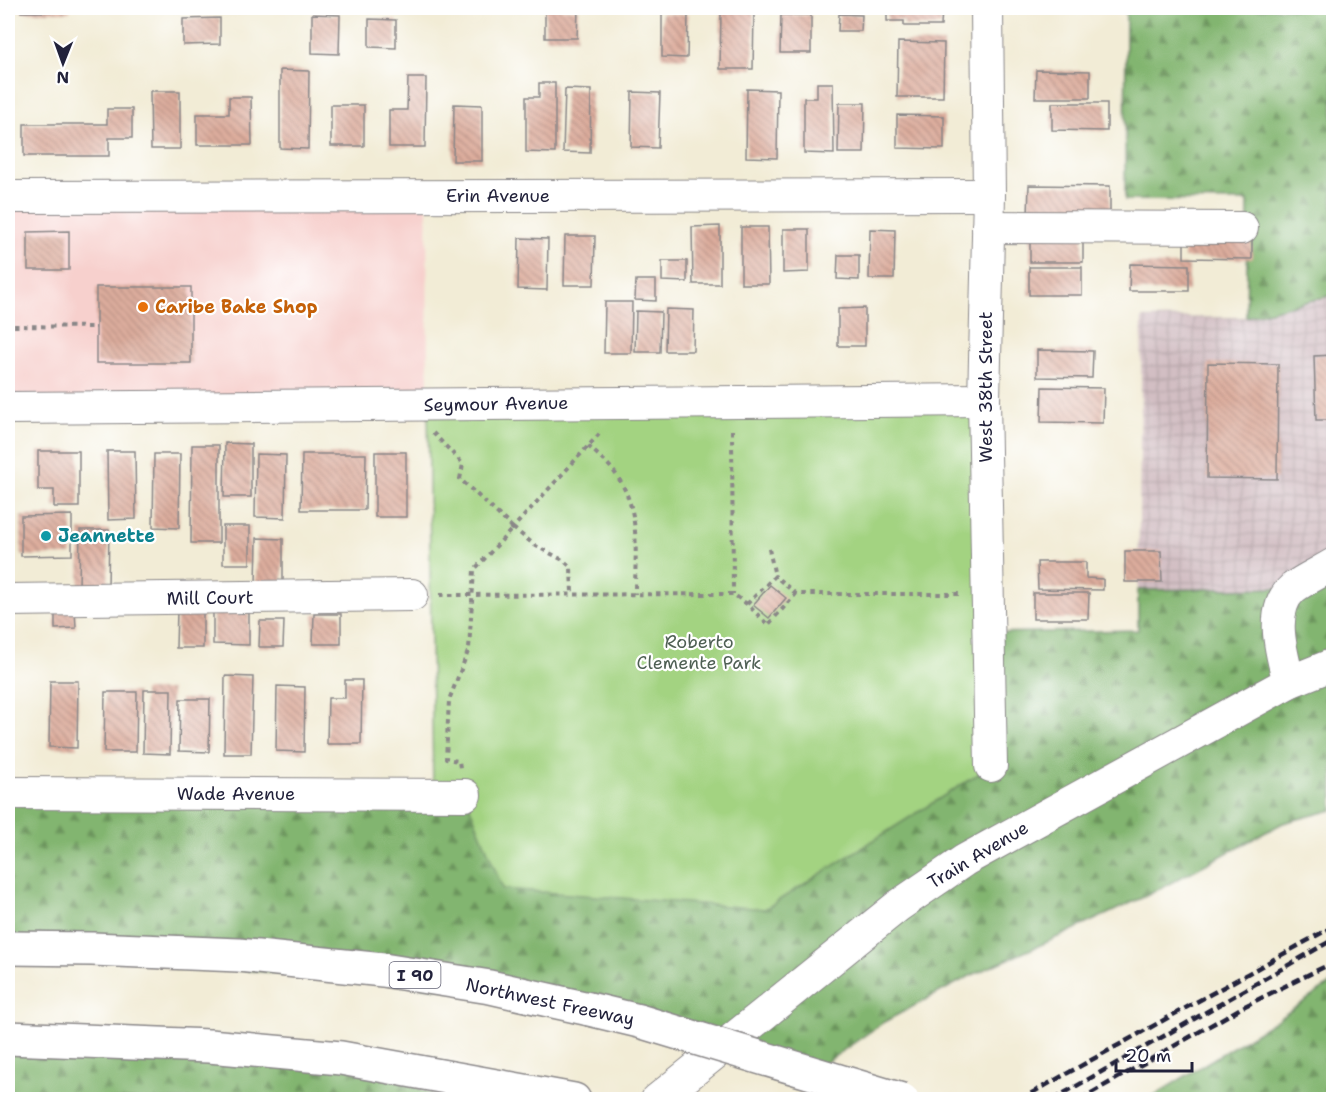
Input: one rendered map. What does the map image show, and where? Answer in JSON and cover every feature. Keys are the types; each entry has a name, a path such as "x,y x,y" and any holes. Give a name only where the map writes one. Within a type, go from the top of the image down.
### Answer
{"highway":[{"name":"Northwest Freeway","path":"8,948 239,955 383,970 490,987 639,1021 902,1100"},
{"path":"8,1038 209,1046 341,1058 574,1100"},
{"path":"341,1058 449,1100"}],"street":[{"name":"West 38th Street","path":"987,8 989,195 984,400 991,766"},
{"name":"Erin Avenue","path":"8,197 989,195"},
{"path":"988,227 1242,228"},
{"name":"Seymour Avenue","path":"8,408 984,400"},
{"path":"1289,682 1280,638 1283,602 1294,588 1334,564"},
{"name":"Mill Court","path":"8,600 412,595"},
{"name":"Train Avenue","path":"657,1100 898,906 964,860 1289,682 1334,664"},
{"name":"Wade Avenue","path":"8,793 465,795"}],"path":[{"path":"15,326 96,327"},
{"path":"465,795 459,761 446,759 447,725 449,700 469,649 474,570 607,425"},
{"path":"732,425 733,594"},
{"path":"429,429 463,464 460,479 513,528 536,546 563,560 571,567 572,594"},
{"path":"588,446 611,468 625,488 634,511 635,594"},
{"path":"768,549 775,576 796,594 962,594"},
{"path":"747,604 775,576"},
{"path":"412,595 733,594 768,625 796,594"}],"shaded area":[{"path":"427,196 428,405 8,408 8,197"},
{"path":"1333,295 1333,564 1294,588 1138,590 1142,318 1246,317"}],"green space":[{"path":"1126,8 1333,8 1333,295 1246,317 1248,201 1125,200"},
{"name":"Roberto Clemente Park","path":"984,400 991,766 765,909 503,889 465,795 433,795 428,405"},
{"path":"1333,564 1333,810 1283,823 1146,896 970,976 884,1022 811,1073 534,997 8,948 8,793 465,795 989,633 1138,630 1138,590 1294,588"},
{"path":"1333,982 1333,1099 1148,1099 1272,1023"},
{"path":"8,1038 349,1059 449,1099 8,1100"}],"building":[{"path":"21,8 70,8 70,12 21,12"},
{"path":"545,8 578,9 577,38 545,38"},
{"path":"887,8 942,8 941,26 904,26 904,21 887,21"},
{"path":"721,11 754,12 753,69 720,69"},
{"path":"662,13 688,14 687,58 662,57"},
{"path":"312,14 340,15 339,54 312,53"},
{"path":"839,14 862,15 861,31 838,31"},
{"path":"781,15 811,15 811,53 780,53"},
{"path":"220,18 220,44 183,45 183,19"},
{"path":"369,19 396,20 396,48 369,47"},
{"path":"898,42 944,43 943,97 897,97"},
{"path":"280,70 309,71 308,149 280,148"},
{"path":"1036,70 1090,71 1090,98 1035,98"},
{"path":"408,78 426,78 425,147 389,147 389,110 407,110"},
{"path":"539,83 555,83 555,153 526,152 526,97 539,97"},
{"path":"817,83 833,83 834,154 804,153 804,98 817,98"},
{"path":"565,89 591,90 590,153 563,152"},
{"path":"747,89 778,90 777,158 746,157"},
{"path":"150,91 180,91 180,149 151,149"},
{"path":"632,92 660,93 658,148 631,147"},
{"path":"229,97 251,97 252,145 197,145 197,114 229,114"},
{"path":"839,103 865,103 864,153 838,153"},
{"path":"1052,103 1107,103 1107,131 1052,130"},
{"path":"454,104 482,105 482,161 453,161"},
{"path":"331,105 364,105 364,146 331,146"},
{"path":"107,109 132,109 132,138 109,138 109,156 24,156 24,124 107,124"},
{"path":"897,115 944,116 944,149 897,148"},
{"path":"1029,185 1110,186 1110,217 1028,216"},
{"path":"720,226 720,284 693,284 692,227"},
{"path":"741,227 768,227 769,284 741,284"},
{"path":"783,229 809,229 809,272 783,273"},
{"path":"870,229 895,230 894,279 869,279"},
{"path":"69,231 69,270 28,270 28,232"},
{"path":"1030,233 1083,234 1083,262 1030,262"},
{"path":"1252,235 1252,259 1184,258 1184,239"},
{"path":"565,236 595,236 594,285 564,285"},
{"path":"519,238 548,239 547,290 518,289"},
{"path":"838,255 859,255 859,280 837,279"},
{"path":"662,261 687,261 687,282 662,281"},
{"path":"1130,264 1189,265 1189,291 1129,291"},
{"path":"1029,267 1082,267 1082,295 1029,295"},
{"path":"636,280 656,280 656,301 635,300"},
{"name":"Caribe Bake Shop","path":"96,287 191,287 191,363 96,363"},
{"path":"605,302 632,302 631,353 604,353"},
{"path":"865,308 865,346 838,346 838,309"},
{"path":"666,309 694,310 693,351 665,351"},
{"path":"636,311 661,312 660,352 635,352"},
{"path":"1037,350 1093,351 1092,378 1037,377"},
{"path":"1334,355 1334,420 1316,420 1314,356"},
{"path":"1208,363 1278,364 1277,479 1207,478"},
{"path":"1042,387 1104,388 1103,423 1041,422"},
{"path":"225,443 251,444 251,497 224,497"},
{"path":"192,445 219,445 219,543 191,543"},
{"path":"38,451 79,451 79,507 54,507 54,490 38,490"},
{"path":"107,451 135,451 136,519 108,520"},
{"path":"375,452 406,452 406,517 375,517"},
{"path":"154,454 180,454 179,528 153,527"},
{"path":"256,454 286,455 285,518 255,517"},
{"path":"302,454 366,454 365,510 301,510"},
{"name":"Jeannette","path":"72,515 72,555 21,556 21,516"},
{"path":"223,526 250,526 250,564 223,564"},
{"path":"80,530 109,530 108,588 79,588"},
{"path":"257,538 283,539 283,585 256,585"},
{"path":"1125,551 1161,551 1162,582 1125,582"},
{"path":"1037,562 1086,562 1086,578 1103,579 1103,590 1038,589"},
{"path":"770,585 786,598 769,618 753,605"},
{"path":"1033,593 1089,593 1088,619 1033,619"},
{"path":"177,610 203,610 203,648 176,648"},
{"path":"55,611 75,611 76,628 55,629"},
{"path":"213,613 249,613 249,645 213,644"},
{"path":"314,614 341,614 341,644 313,644"},
{"path":"260,621 284,621 283,647 259,647"},
{"path":"225,676 253,677 251,754 224,754"},
{"path":"345,680 362,680 361,744 327,744 328,698 345,698"},
{"path":"50,681 78,681 77,748 49,747"},
{"path":"277,686 305,687 304,752 276,751"},
{"path":"144,690 171,690 170,754 143,753"},
{"path":"105,692 137,692 136,752 104,752"},
{"path":"180,699 210,699 209,752 179,751"}],"railway":[{"path":"1019,1100 1334,926"},
{"path":"1052,1100 1334,939"},
{"path":"1079,1100 1241,1008 1334,962"}],"place":[{"name":"Caribe Bake Shop","path":"143,307"},
{"name":"Jeannette","path":"46,536"}]}
